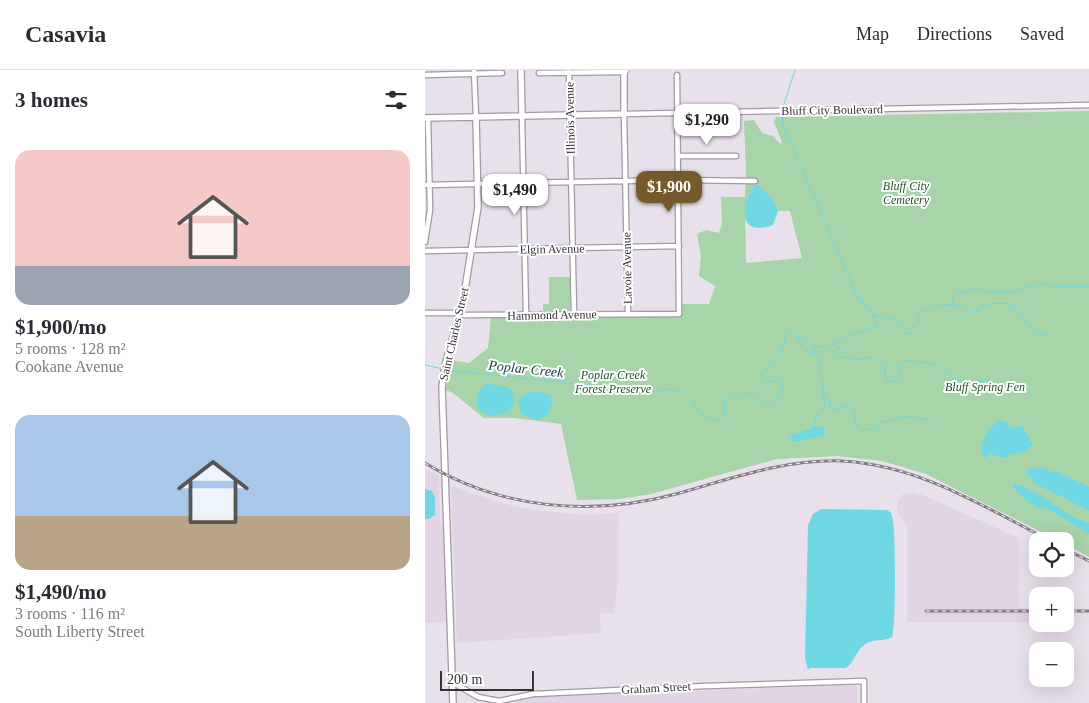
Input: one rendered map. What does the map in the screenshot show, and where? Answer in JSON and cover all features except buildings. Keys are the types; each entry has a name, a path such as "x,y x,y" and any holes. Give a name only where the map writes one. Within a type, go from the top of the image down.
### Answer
{"main road":[{"path":"521,70 522,116"},
{"name":"Lavoie Avenue","path":"624,114 625,71"},
{"name":"Bluff City Boulevard","path":"427,118 624,114"},
{"name":"Saint Charles Street","path":"453,703 442,398 445,365 459,314 478,207 476,117"}],"street":[{"path":"539,72 625,71"},
{"path":"425,75 474,72 502,73"},
{"name":"Saint Charles Street","path":"474,72 476,117"},
{"name":"Illinois Avenue","path":"569,72 574,314"},
{"path":"677,74 679,246"},
{"name":"Bluff City Boulevard","path":"624,114 1089,105"},
{"name":"Lavoie Avenue","path":"624,114 628,314"},
{"path":"522,116 527,315"},
{"path":"425,242 430,210 427,185 427,118"},
{"path":"678,156 736,156"},
{"path":"427,185 678,180 755,181"},
{"name":"Elgin Avenue","path":"425,251 679,246"},
{"name":"Hammond Avenue","path":"425,313 527,315 679,314 679,246"},
{"name":"Graham Street","path":"452,682 478,697 499,701 533,694 864,681 864,703"}],"shaded area":[{"path":"425,469 439,475 440,526 443,526 446,622 425,623"},
{"path":"451,486 509,505 541,511 586,515 619,513 618,581 614,613 600,613 601,633 457,643"},
{"path":"913,492 923,495 1019,538 1019,608 1029,609 1029,622 907,622 907,527 897,511 898,500 903,494"},
{"path":"857,685 857,703 510,703 535,697"}],"green space":[{"path":"1089,111 1089,557 1074,549 1074,532 1041,532 926,474 882,461 837,456 777,459 651,494 620,499 577,500 561,424 514,418 484,418 453,393 446,390 451,360 469,363 488,348 491,317 679,316 679,304 709,304 715,286 699,276 701,255 697,234 706,230 719,233 722,224 721,197 745,197 744,121 754,120 762,133 773,136 780,144 782,142 774,122 776,117","holes":["774,201 778,211 790,211 802,258 746,263 745,206"]},
{"path":"549,277 570,277 570,312 543,312 543,304 549,304"}],"water":[{"path":"754,185 760,186 774,201 778,211 773,225 756,228 748,224 746,220 747,199"},
{"path":"488,383 509,388 514,393 514,404 507,413 489,416 478,409 478,393"},
{"path":"537,391 550,395 553,402 547,416 537,420 524,415 520,410 518,402 523,395"},
{"path":"1001,420 1008,423 1010,428 1023,426 1033,445 1021,453 1010,454 1008,457 1001,458 997,455 994,457 990,453 984,458 982,447 985,436 992,426"},
{"path":"814,425 825,429 825,435 793,442 790,440 792,435 813,428"},
{"path":"1045,467 1049,471 1058,472 1089,487 1089,511 1034,483 1033,479 1025,473 1031,468"},
{"path":"1014,484 1034,492 1070,515 1089,523 1089,534 1051,511 1043,507 1038,508 1027,501 1014,488"},
{"path":"425,489 432,491 435,497 435,515 429,519 425,519"},
{"path":"821,509 887,510 891,513 895,556 893,630 892,637 864,645 846,668 810,668 808,670 805,658 808,525 813,514"}],"waterway":[{"name":"Poplar Creek","path":"782,110 795,70"},
{"name":"Poplar Creek","path":"447,370 651,392 670,389 685,392 691,398 700,414 718,422 724,418 725,399 747,393 770,406 775,405 783,387 782,381 763,381 760,377 782,351 786,334 790,332 813,345 826,348 841,339 877,325 872,312 858,298 783,125 782,114"},
{"path":"874,316 886,316 888,321 895,317 896,322 904,328 903,332 908,334 912,332 912,327 914,328 918,324 917,318 921,315 919,312 924,309 930,310 935,306 952,304 954,293 964,293 975,288 981,291 1005,293 1045,283 1054,287 1089,286"},
{"path":"953,304 974,313 984,305 1012,304 1013,308 1016,308 1029,326 1037,332 1047,335"},
{"name":"Poplar Creek","path":"797,336 806,351 814,353"},
{"path":"839,341 842,347 836,348 832,352 834,357 857,360 871,357 884,364 886,381 899,380 900,365 906,360 935,364 943,369 946,374 950,374 953,379 968,382 989,380"},
{"path":"813,345 815,353 819,356 825,407 817,415 814,425"},
{"name":"Poplar Creek","path":"425,365 443,369"},
{"path":"823,390 833,409 849,406 853,408 857,427 866,430 878,428 880,422 893,421 903,416 930,420"}],"railway":[{"path":"425,463 454,478 484,490 515,499 579,506 644,501 757,471 799,463 842,461 870,464 898,470 924,479 976,502 1034,532"},
{"path":"1074,554 1089,561"},
{"path":"926,611 1029,611"},
{"path":"1074,611 1089,611"}],"park label":[{"name":"Bluff City Cemetery","path":"906,193"},
{"name":"Poplar Creek Forest Preserve","path":"613,382"},
{"name":"Bluff Spring Fen","path":"985,387"}]}
